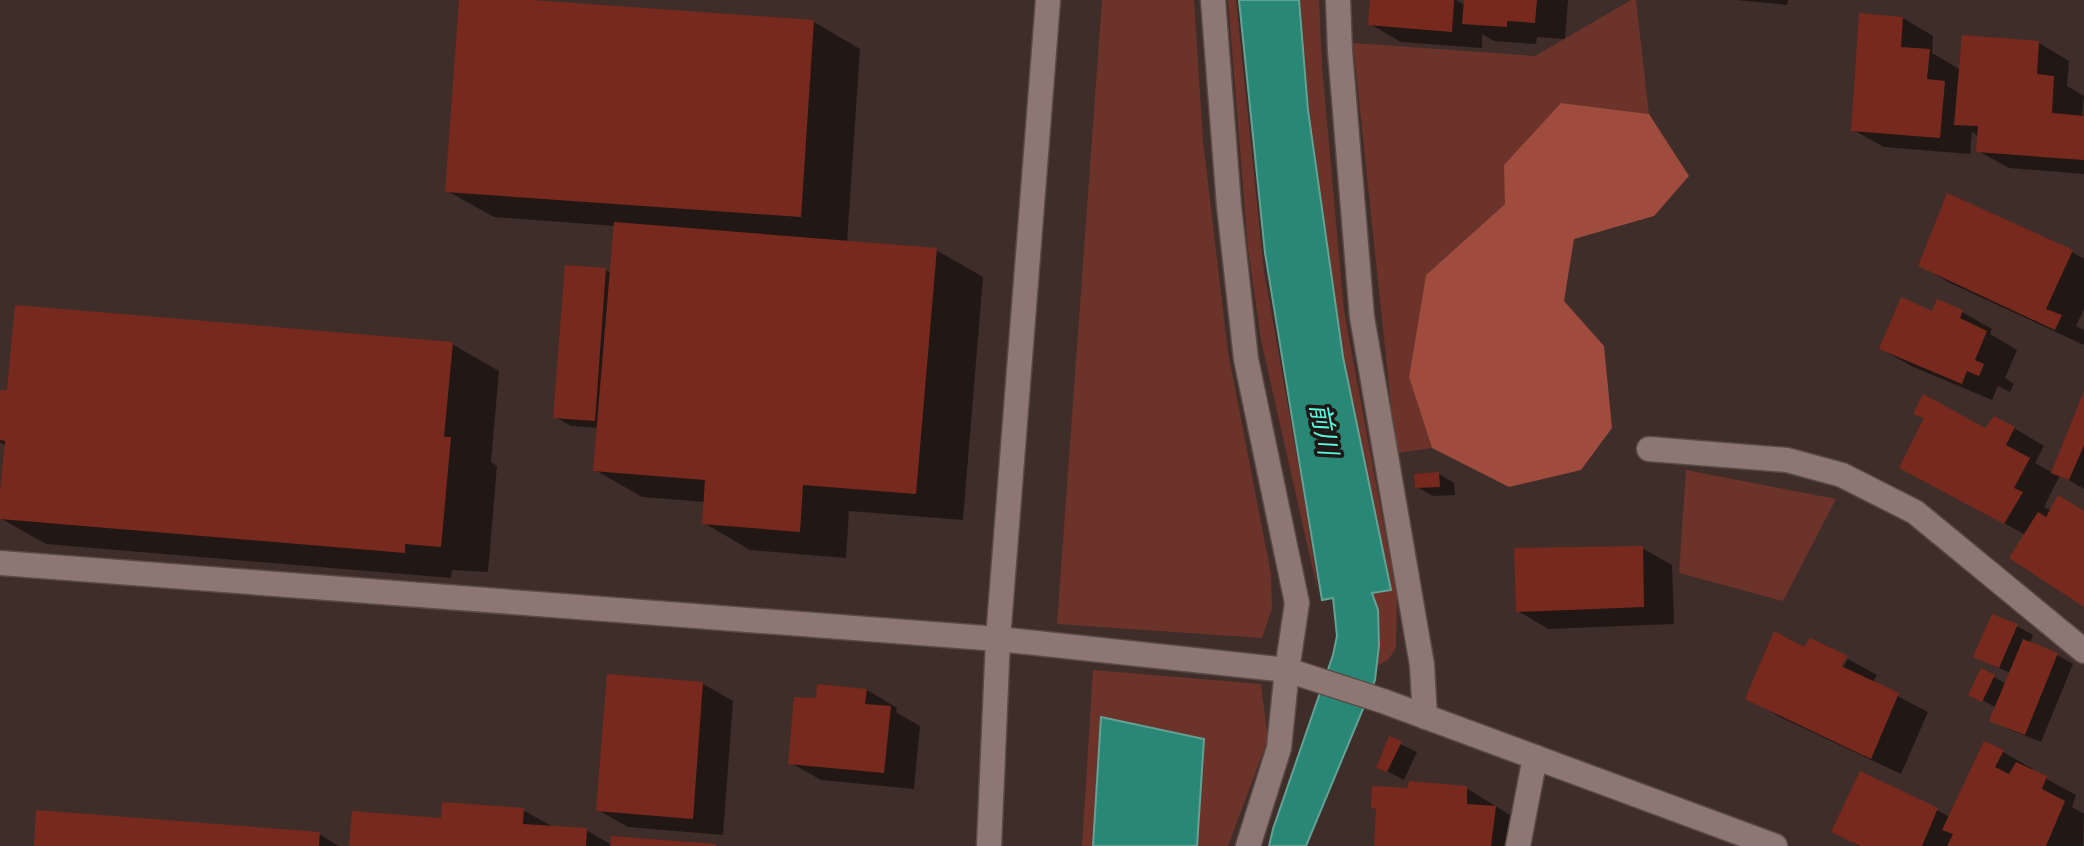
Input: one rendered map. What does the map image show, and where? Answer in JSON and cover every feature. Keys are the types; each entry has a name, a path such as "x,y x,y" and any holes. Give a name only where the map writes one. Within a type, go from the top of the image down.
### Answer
{"street":[{"path":"989,846 998,639 1048,0"},
{"path":"1213,0 1229,206 1246,359 1297,603 1279,748 1248,846"},
{"path":"1338,0 1362,317 1422,665 1425,717"},
{"path":"1649,449 1787,460 1842,475 1915,512 2084,651"},
{"path":"0,563 998,639 1287,670 1370,696 1775,846"},
{"path":"1518,846 1535,757"}],"shaded area":[{"path":"1102,0 1194,0 1203,141 1228,352 1271,574 1272,609 1262,638 1057,624"},
{"path":"1228,0 1236,0 1264,271 1319,597 1261,340 1248,249"},
{"path":"1300,0 1319,0 1344,311 1397,597 1396,647 1389,659 1377,666 1379,629 1372,593 1392,590 1343,357 1309,109"},
{"path":"1631,0 1636,0 1649,114 1561,103 1505,204 1426,275 1409,377 1432,448 1396,453 1353,43 1535,56"},
{"path":"1561,103 1649,114 1689,176 1654,216 1574,239 1564,301 1604,346 1612,428 1581,470 1509,487 1432,448 1409,377 1426,275 1505,204 1504,165"},
{"path":"1686,470 1836,499 1783,601 1679,573"},
{"path":"1093,670 1261,684 1268,739 1228,846 1082,846"}],"water":[{"name":"前川","path":"1239,0 1299,0 1308,110 1343,357 1391,590 1372,593 1378,610 1379,645 1375,680 1306,846 1269,846 1337,636 1333,598 1322,600 1265,253"},
{"path":"1101,717 1204,739 1197,846 1093,846"}],"building":[{"path":"459,0 532,0 814,20 801,217 445,192"},
{"path":"1370,0 1454,0 1452,32 1368,25"},
{"path":"1464,0 1537,0 1535,23 1507,21 1507,27 1462,24"},
{"path":"1859,13 1903,17 1901,47 1930,49 1927,79 1945,81 1940,138 1851,131"},
{"path":"1962,35 2039,41 2037,74 2054,76 2052,113 2084,116 2084,160 1976,152 1978,126 1954,125"},
{"path":"1947,193 2073,250 2046,309 2062,315 2055,330 1918,266"},
{"path":"614,222 937,248 916,494 803,485 800,532 702,524 705,480 593,471"},
{"path":"565,265 606,268 595,421 553,418"},
{"path":"1901,297 1932,311 1937,299 1963,310 1960,318 1987,331 1975,360 1984,364 1979,376 1967,371 1962,384 1879,349"},
{"path":"15,305 453,342 444,437 451,437 441,547 405,544 405,553 0,519 5,441 0,440 0,390 7,390"},
{"path":"2084,391 2084,445 2069,480 2051,473"},
{"path":"1923,394 1985,428 1994,416 2015,427 2006,445 2030,458 2014,488 2023,492 2004,524 1899,468 1924,418 1913,414"},
{"path":"1439,472 1440,487 1415,488 1414,474"},
{"path":"2058,495 2084,511 2084,607 2009,558 2038,512 2046,517"},
{"path":"1643,546 1644,607 1516,612 1514,548"},
{"path":"1992,614 2018,624 1999,668 1973,657"},
{"path":"1774,631 1804,647 1810,638 1848,656 1841,666 1899,693 1871,759 1745,699"},
{"path":"2023,639 2058,653 2025,735 1989,721"},
{"path":"1981,668 1995,675 1982,702 1968,695"},
{"path":"607,674 703,682 693,819 596,811"},
{"path":"817,684 867,689 865,704 891,706 884,773 788,764 794,697 816,698"},
{"path":"1389,736 1402,741 1387,772 1376,768"},
{"path":"1984,741 2004,750 1995,767 2009,774 2016,762 2047,776 2042,789 2065,801 2046,846 1947,846 1953,834 1942,830"},
{"path":"1860,771 1938,808 1922,846 1860,846 1831,832"},
{"path":"1409,781 1467,786 1467,804 1496,806 1491,846 1374,846 1376,809 1371,808 1372,786 1408,788"},
{"path":"442,802 524,808 523,824 587,828 586,846 349,846 352,811 441,818"},
{"path":"36,810 320,832 319,846 34,846"},
{"path":"611,836 716,844 716,846 610,846"}]}
